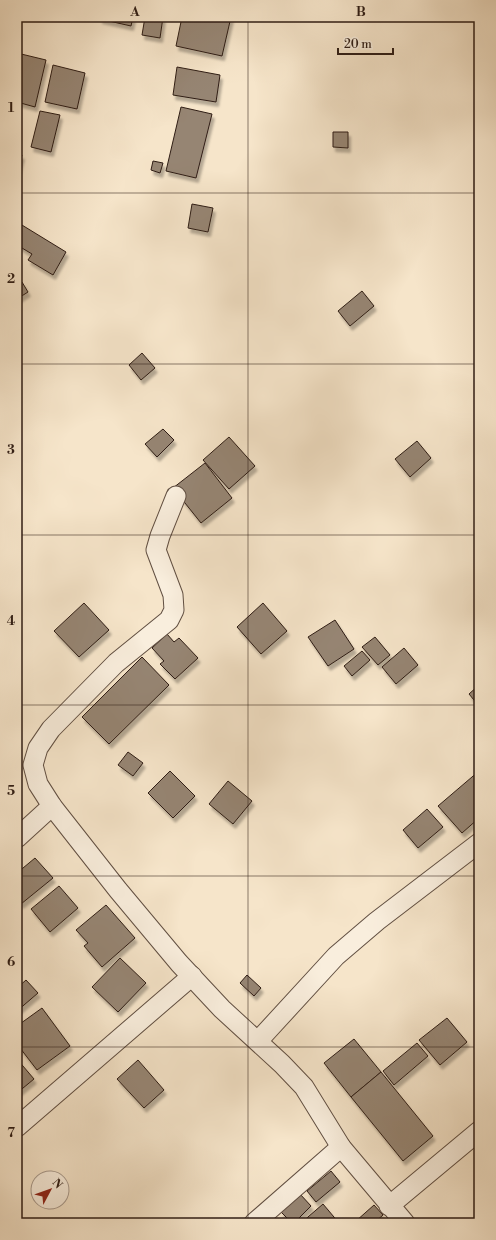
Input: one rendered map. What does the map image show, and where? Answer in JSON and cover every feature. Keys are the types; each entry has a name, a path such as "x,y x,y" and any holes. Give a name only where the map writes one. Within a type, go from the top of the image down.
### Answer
{"street":[{"path":"176,496 156,550 173,596 174,610 169,620 116,663 51,729 38,748 33,765 38,784 52,806 118,890 179,963 222,1009 258,1041 304,1087 341,1147 389,1206 405,1223"},
{"path":"17,838 52,806"},
{"path":"258,1041 336,956 378,921 479,843"},
{"path":"17,1127 192,976"},
{"path":"389,1206 479,1131"},
{"path":"254,1223 341,1147"}],"building":[{"path":"100,17 133,17 131,26 100,19"},
{"path":"145,17 163,17 160,38 142,35"},
{"path":"182,17 231,17 222,56 176,46"},
{"path":"17,53 46,60 35,107 17,102"},
{"path":"53,65 85,73 77,109 45,102"},
{"path":"177,67 220,75 216,102 173,95"},
{"path":"181,107 212,114 196,178 166,171"},
{"path":"40,111 60,115 51,152 31,147"},
{"path":"333,132 348,132 348,148 333,147"},
{"path":"17,154 22,155 17,174"},
{"path":"153,161 163,163 160,173 151,170"},
{"path":"192,204 213,208 208,232 188,228"},
{"path":"17,222 66,252 53,275 28,260 32,254 17,245"},
{"path":"22,282 28,292 17,299 17,284"},
{"path":"362,291 374,306 350,326 338,311"},
{"path":"142,353 155,368 141,380 129,365"},
{"path":"163,429 174,440 157,457 145,444"},
{"path":"229,437 255,466 229,489 203,460"},
{"path":"417,441 431,458 410,477 395,459"},
{"path":"205,463 232,498 201,523 173,488"},
{"path":"84,603 109,630 79,657 54,631"},
{"path":"263,603 287,631 261,654 237,627"},
{"path":"335,620 354,649 328,666 308,637"},
{"path":"167,634 174,642 179,638 198,658 175,679 160,664 164,661 152,648"},
{"path":"375,637 390,655 378,665 362,647"},
{"path":"404,648 418,665 396,684 382,667"},
{"path":"362,651 370,660 352,676 344,666"},
{"path":"142,657 169,685 109,744 82,717"},
{"path":"479,685 479,706 469,694"},
{"path":"128,752 143,763 133,776 118,765"},
{"path":"170,771 195,796 173,818 148,793"},
{"path":"479,771 479,818 462,833 438,806"},
{"path":"228,781 252,801 233,824 209,804"},
{"path":"427,809 443,827 418,848 403,830"},
{"path":"35,858 53,878 21,904 17,899 17,873"},
{"path":"59,886 78,908 50,932 31,909"},
{"path":"106,905 135,938 102,967 84,946 88,943 76,930"},
{"path":"120,958 146,983 118,1012 92,987"},
{"path":"247,975 261,988 254,996 240,983"},
{"path":"26,980 38,993 17,1011 17,988"},
{"path":"42,1008 70,1046 37,1070 17,1044 17,1026"},
{"path":"447,1018 467,1042 440,1065 419,1040"},
{"path":"354,1039 381,1072 351,1097 324,1063"},
{"path":"417,1043 428,1056 394,1085 383,1071"},
{"path":"17,1059 34,1079 17,1093"},
{"path":"138,1060 164,1090 144,1108 117,1079"},
{"path":"381,1072 433,1136 403,1161 351,1097"},
{"path":"331,1171 340,1182 316,1202 307,1191"},
{"path":"300,1194 311,1206 294,1223 292,1223 281,1212"},
{"path":"323,1204 339,1223 301,1223"},
{"path":"374,1205 383,1215 374,1223 358,1223 356,1221"}]}
